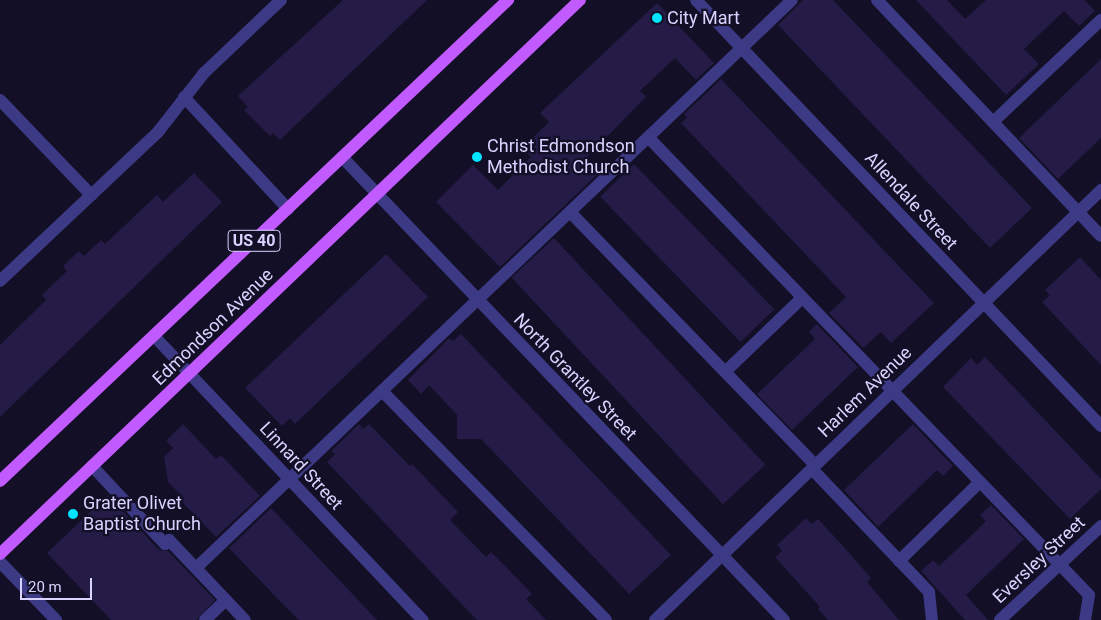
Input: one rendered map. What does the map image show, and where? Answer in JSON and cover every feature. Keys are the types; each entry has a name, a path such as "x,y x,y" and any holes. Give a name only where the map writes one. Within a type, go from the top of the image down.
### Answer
{"main road":[{"name":"Edmondson Avenue","path":"0,482 508,0"},
{"name":"Edmondson Avenue","path":"0,554 580,0"}],"street":[{"path":"0,281 158,132 204,73 281,0"},
{"name":"Allendale Street","path":"696,0 1101,426"},
{"path":"196,568 792,0"},
{"path":"877,0 1101,236"},
{"path":"993,122 1101,20"},
{"path":"184,98 288,209"},
{"path":"0,100 91,195"},
{"path":"648,137 1089,595 1085,620"},
{"name":"North Grantley Street","path":"342,157 784,620"},
{"name":"Harlem Avenue","path":"655,620 1101,190"},
{"path":"570,212 725,372 929,592 932,620"},
{"path":"725,372 802,298"},
{"name":"Linnard Street","path":"154,336 423,620"},
{"path":"382,391 606,620"},
{"path":"92,466 165,544 169,540 246,620"},
{"path":"899,561 980,482"},
{"name":"Eversley Street","path":"1000,620 1101,526"},
{"path":"0,562 56,620"},
{"path":"205,620 226,600"}],"building":[{"path":"343,0 427,0 280,140 273,133 270,136 244,110 248,107 238,96"},
{"path":"803,0 833,0 1032,208 990,248 778,25"},
{"path":"916,0 947,0 965,19 986,0 1085,0 1095,11 1079,26 1064,11 1024,49 1039,64 1006,95"},
{"path":"657,3 714,63 696,80 675,58 640,91 646,97 585,159 599,173 500,267 436,202 473,165 498,190 531,157 522,148 549,122 540,113"},
{"path":"1101,59 1101,138 1058,179 1019,138"},
{"path":"721,79 934,303 891,343 881,332 863,348 829,313 846,297 681,123 687,118 684,114"},
{"path":"634,164 774,309 741,342 600,197"},
{"path":"194,173 222,202 0,417 0,345 46,300 42,295 67,271 63,266 79,251 84,256 101,240 105,244 157,195 163,202"},
{"path":"554,238 765,465 723,504 512,278"},
{"path":"386,254 428,297 295,424 290,418 282,426 245,388"},
{"path":"1080,257 1101,280 1101,365 1042,302 1050,295 1045,290"},
{"path":"817,324 858,367 792,430 757,394 815,339 809,332"},
{"path":"461,334 671,555 629,594 481,439 457,439 457,415 429,385 421,394 408,380 449,338 453,341"},
{"path":"985,357 1101,479 1101,489 1070,519 943,387 971,358 977,365"},
{"path":"183,424 216,459 221,455 260,496 216,537 179,499 182,496 168,482 164,457 173,448 166,441"},
{"path":"359,424 363,429 369,424 410,466 412,464 458,512 450,520 486,557 491,552 532,594 526,599 546,620 477,620 449,591 327,462 335,454 331,451"},
{"path":"913,424 953,466 943,476 937,470 878,527 844,490"},
{"path":"108,495 159,550 168,551 215,600 197,620 111,620 47,553"},
{"path":"991,505 1024,539 966,595 988,620 965,620 921,571 933,560 939,566 971,536 986,521 980,515"},
{"path":"271,508 377,620 299,620 229,548"},
{"path":"806,518 812,524 818,519 843,546 871,578 867,582 899,620 828,620 818,609 820,607 775,557 782,551 777,545"}],"place":[{"name":"City Mart","path":"657,18"},
{"name":"Christ Edmondson Methodist Church","path":"477,157"},
{"name":"Grater Olivet Baptist Church","path":"73,514"}]}
